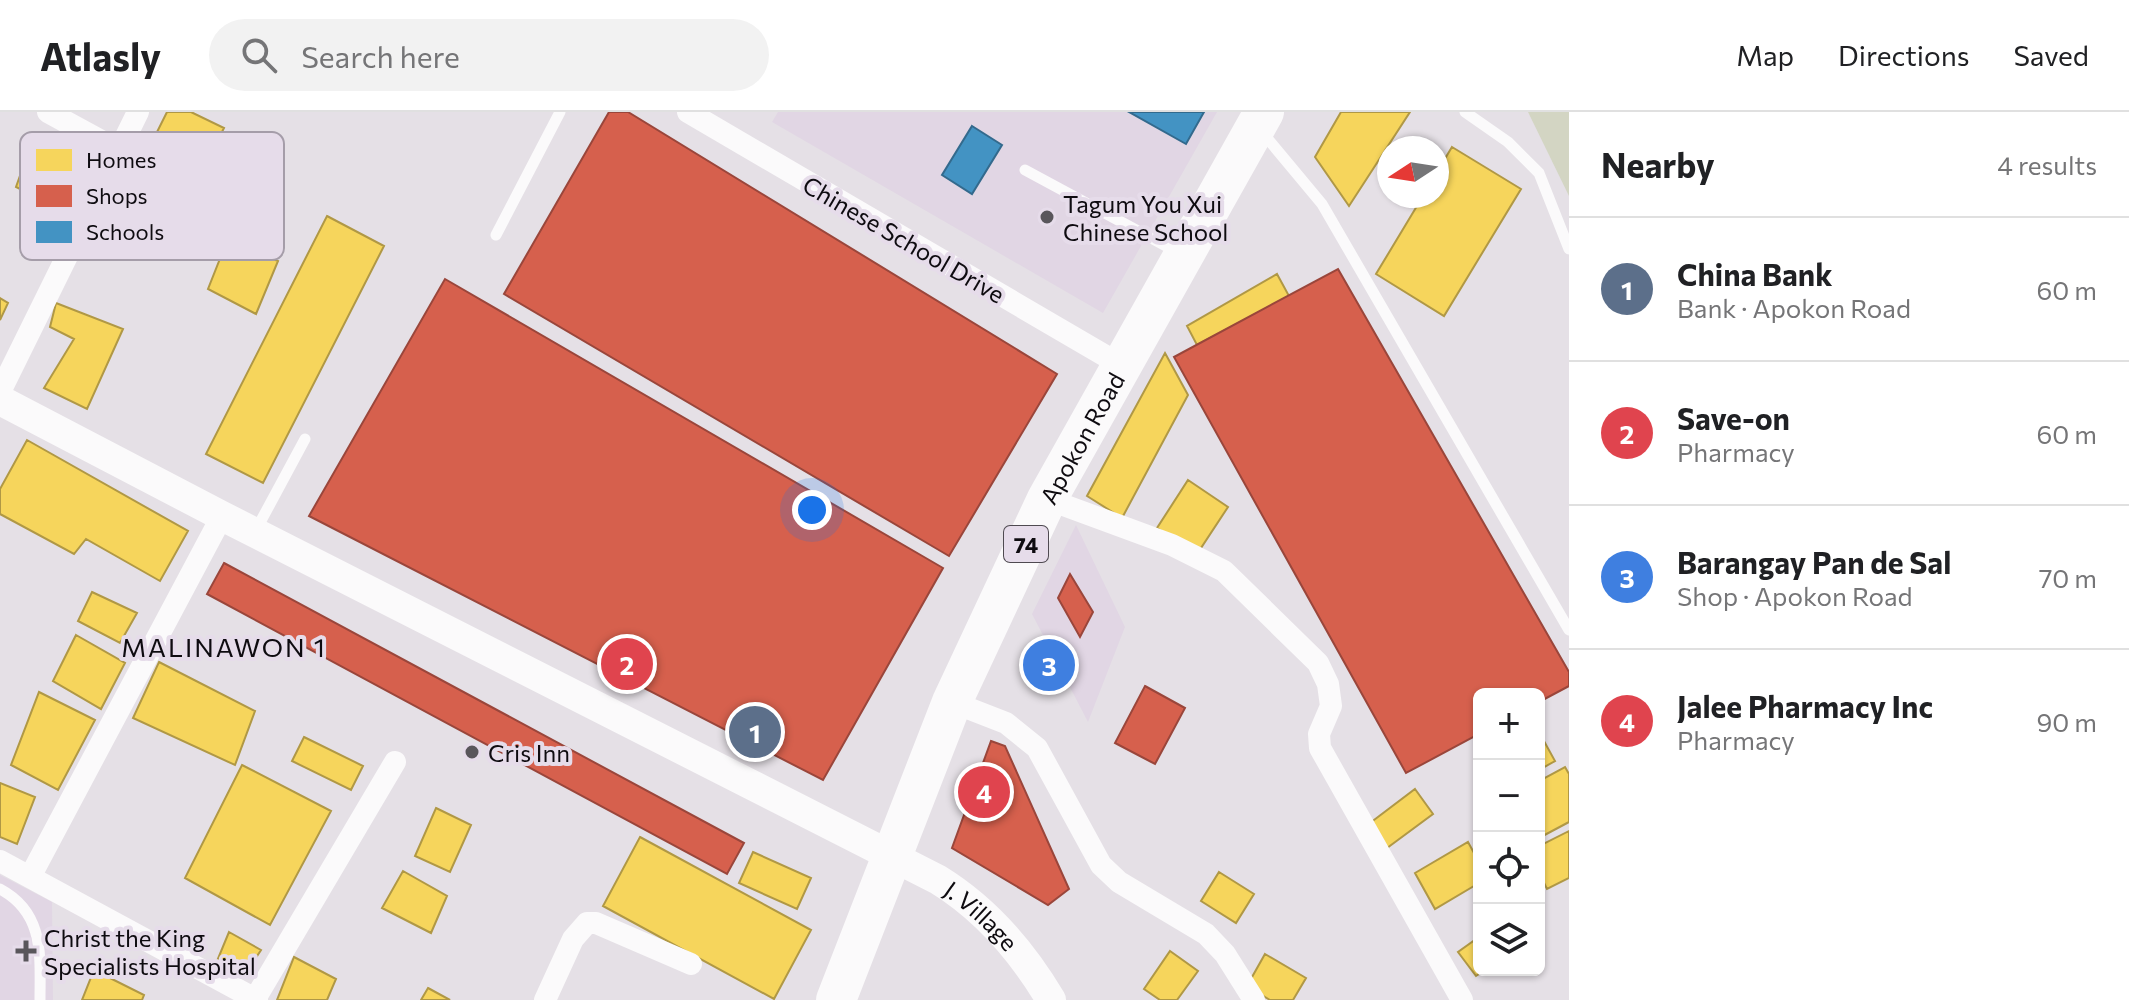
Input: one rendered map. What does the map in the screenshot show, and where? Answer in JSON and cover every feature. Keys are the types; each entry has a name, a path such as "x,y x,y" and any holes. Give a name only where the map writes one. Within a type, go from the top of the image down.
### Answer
{"highway":[{"name":"Apokon Road","path":"836,1000 952,702 1047,499 1260,119"}],"street":[{"path":"48,112 86,132"},
{"path":"128,132 138,112"},
{"name":"Chinese School Drive","path":"688,112 1121,365"},
{"path":"0,392 65,260"},
{"name":"J. Village","path":"0,400 255,533 893,855 960,893 983,912 1025,960 1051,1000"},
{"path":"1047,499 1172,545 1224,571 1318,663 1328,684 1331,706 1319,734 1320,748 1462,1000"},
{"path":"30,877 222,516"},
{"path":"952,702 1006,723 1037,748 1101,865 1119,882 1206,934 1225,954 1254,1000"},
{"path":"0,861 256,1000 395,762"},
{"path":"545,1000 573,939 587,923 596,923 691,964"}],"lane":[{"path":"496,235 560,112"},
{"path":"1465,112 1508,142 1539,173 1569,249"},
{"path":"1260,119 1322,204 1569,630"},
{"path":"1025,170 1183,256"},
{"path":"255,533 305,439"},
{"path":"0,889 20,902 32,919 40,958 40,1000"}],"shaded area":[{"name":"Tagum You Xui Chinese School","path":"778,112 1217,112 1103,313 772,122"},
{"path":"1076,525 1125,627 1088,722 1032,614"},
{"name":"Christ the King Specialists Hospital","path":"0,875 52,902 53,1000 0,1000"}],"green space":[{"path":"1528,112 1569,112 1569,196"}],"building: Homes":[{"path":"167,112 191,112 224,128 222,132 157,132"},
{"path":"1341,112 1410,112 1394,136 1377,136 1377,163 1349,206 1315,157"},
{"path":"1452,147 1521,189 1444,316 1376,274 1416,208 1449,208 1449,152"},
{"path":"327,216 384,246 263,483 206,454"},
{"path":"219,260 278,261 256,314 208,289"},
{"path":"1277,274 1289,296 1197,345 1187,326"},
{"path":"0,298 8,303 0,320"},
{"path":"56,303 123,329 87,409 44,388 74,339 50,327"},
{"path":"1165,353 1188,395 1122,518 1087,496"},
{"path":"27,440 188,531 160,581 86,539 74,554 0,514 0,489"},
{"path":"1188,480 1228,507 1197,554 1157,528"},
{"path":"92,592 137,613 120,643 78,621"},
{"path":"76,635 125,663 101,709 53,681"},
{"path":"159,662 255,711 235,765 133,718"},
{"path":"39,692 95,720 58,790 11,765"},
{"path":"304,737 363,766 351,790 292,761"},
{"path":"1545,743 1555,761 1545,767"},
{"path":"242,765 331,811 270,925 185,878"},
{"path":"1565,767 1569,774 1569,822 1545,835 1545,832 1545,778"},
{"path":"0,783 35,797 17,844 0,837"},
{"path":"1415,789 1433,814 1383,851 1370,823"},
{"path":"436,808 471,825 450,872 415,856"},
{"path":"1569,831 1569,878 1547,889 1545,885 1545,843"},
{"path":"640,837 811,930 774,999 603,906"},
{"path":"1468,842 1473,851 1473,887 1435,909 1415,873"},
{"path":"753,852 811,878 797,909 739,883"},
{"path":"403,871 447,896 431,933 382,908"},
{"path":"1219,872 1254,894 1236,923 1201,901"},
{"path":"229,932 261,950 244,976 217,961"},
{"path":"1473,941 1473,972 1458,952"},
{"path":"1170,951 1198,971 1177,1000 1160,1000 1144,989"},
{"path":"1265,954 1306,978 1293,1000 1270,1000 1247,986"},
{"path":"294,957 336,979 327,1000 277,1000"},
{"path":"94,970 144,995 142,1000 82,1000"},
{"path":"428,988 450,1000 421,1000"}],"building: Shops":[{"path":"609,112 628,112 1057,374 949,556 504,294"},
{"path":"1338,269 1569,672 1569,686 1545,699 1545,688 1473,688 1473,737 1406,773 1174,357"},
{"path":"445,279 943,568 823,780 309,516"},
{"path":"224,563 744,843 727,874 207,594"},
{"path":"1070,574 1093,612 1080,637 1058,598"},
{"path":"1145,686 1185,708 1155,764 1115,743"},
{"path":"991,741 1005,746 1069,889 1048,905 952,848"}],"building: Schools":[{"path":"1129,112 1204,112 1186,144"},
{"path":"972,126 1002,145 972,194 942,175"}],"place":[{"name":"Tagum You Xui Chinese School","path":"1047,217"},
{"name":"Save-on","path":"627,664"},
{"name":"Barangay Pan de Sal","path":"1049,665"},
{"name":"China Bank","path":"755,732"},
{"name":"Cris Inn","path":"472,752"},
{"name":"Jalee Pharmacy Inc","path":"984,792"},
{"name":"Christ the King Specialists Hospital","path":"26,951"}],"district":[{"name":"MALINAWON 1","path":"224,646"}]}
